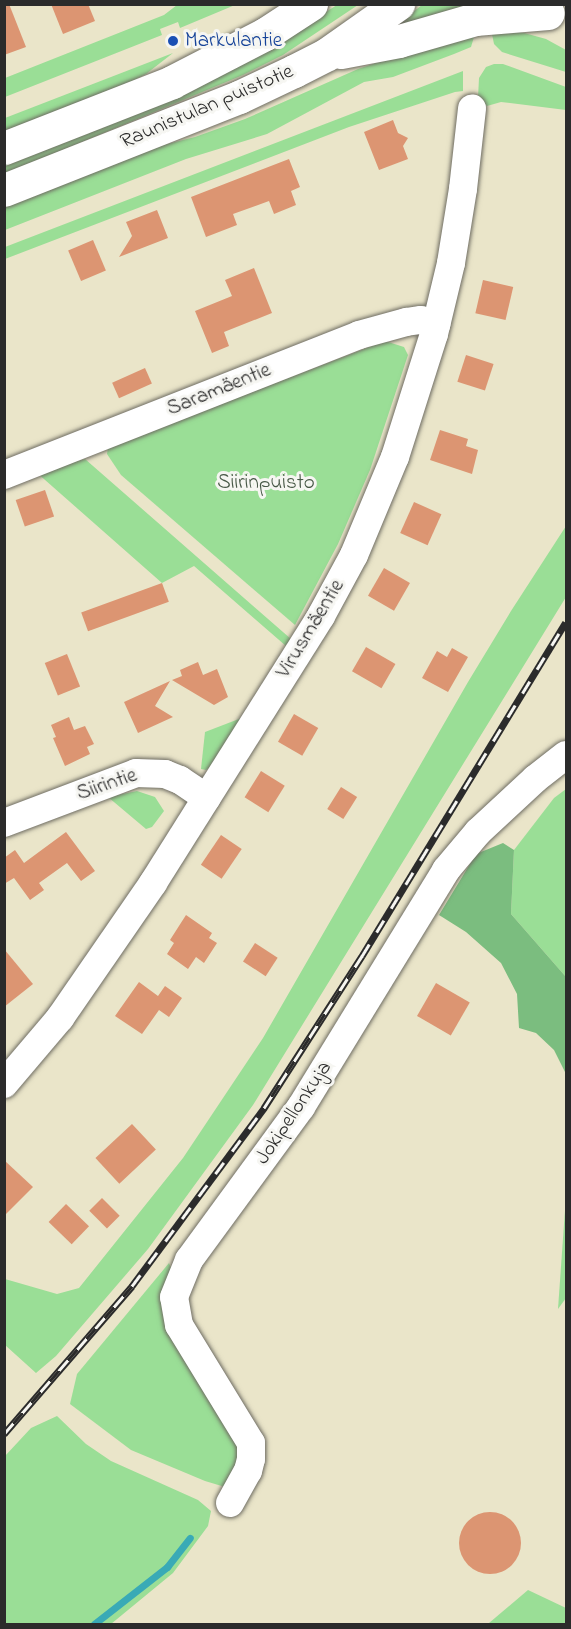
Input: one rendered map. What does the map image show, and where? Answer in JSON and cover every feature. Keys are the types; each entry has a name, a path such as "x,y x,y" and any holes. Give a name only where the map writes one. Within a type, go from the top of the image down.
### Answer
{"main road":[{"name":"Raunistulan puistotie","path":"4,148 172,82 265,34 311,4"},
{"name":"Raunistulan puistotie","path":"4,190 239,97 327,54 398,4"},
{"path":"327,54 399,41 475,19 549,14"}],"street":[{"name":"Virusmäentie","path":"4,1084 67,1008 207,798 321,616 354,555 395,458 436,324 451,263 463,189 472,109"},
{"name":"Saramäentie","path":"4,475 359,335 406,322 421,320 436,324"},
{"name":"Jokipellonkuja","path":"230,1503 248,1472 251,1443 178,1325 174,1297 189,1260 301,1107 446,870 478,832 535,779 567,755"},
{"name":"Siirintie","path":"4,823 136,773 165,774 180,780 207,798"}],"green space":[{"path":"177,5 235,5 180,28 178,22 160,29 162,35 5,97 5,78 164,15"},
{"path":"337,5 358,5 283,55 243,75 5,174 5,162 276,43"},
{"path":"422,5 460,5 464,8 391,29"},
{"path":"491,29 517,31 546,39 566,50 566,72 502,52 494,44"},
{"path":"471,31 474,37 471,47 393,77 364,82 267,134 186,159 5,230 5,204 139,151 195,137 245,119 358,69"},
{"path":"173,53 146,74 121,87 5,134 5,118"},
{"path":"503,64 566,87 566,110 501,102 487,106 478,98 479,78 486,67"},
{"path":"463,71 463,91 349,127 5,259 5,247"},
{"name":"Siirinpuisto","path":"385,341 404,347 408,355 370,470 338,544 295,625 121,475 107,454 108,447"},
{"path":"85,459 291,639 286,646 194,566 162,583 36,472"},
{"path":"566,526 566,597 253,1105 148,1249 56,1356 36,1373 5,1345 5,1279 57,1294 79,1288 183,1158 263,1038 468,682"},
{"path":"244,717 216,763 206,770 201,769 205,732"},
{"path":"566,789 566,977 511,914 514,850 554,798"},
{"path":"137,791 155,797 164,811 152,827 146,829 108,797"},
{"path":"503,843 514,850 511,914 566,977 566,1074 554,1050 536,1033 519,1028 517,994 501,963 466,932 439,915 476,854"},
{"path":"566,1196 566,1298 558,1309"},
{"path":"169,1263 242,1444 241,1466 225,1487 131,1450 70,1404 77,1374"},
{"path":"57,1416 86,1444 111,1461 198,1500 211,1511 208,1526 173,1573 111,1624 5,1624 5,1456 31,1428"},
{"path":"528,1590 566,1608 566,1624 489,1623"}],"building":[{"path":"4,4 9,4 26,47 4,55"},
{"path":"51,4 88,4 95,21 63,34"},
{"path":"393,120 398,133 408,138 403,146 408,159 379,170 364,132"},
{"path":"289,159 300,187 291,191 296,205 274,214 269,201 233,214 237,225 206,237 191,197"},
{"path":"157,210 168,238 119,257 132,236 126,222"},
{"path":"93,240 106,270 81,281 68,251"},
{"path":"254,268 272,313 224,332 229,346 212,353 195,311 232,296 225,280"},
{"path":"483,280 513,287 506,320 475,313"},
{"path":"466,355 494,364 485,391 457,382"},
{"path":"145,368 152,384 119,398 112,383"},
{"path":"440,430 468,439 466,446 478,450 472,474 430,460"},
{"path":"45,490 54,516 25,527 16,500"},
{"path":"414,502 441,514 428,545 400,533"},
{"path":"384,568 410,583 394,611 368,596"},
{"path":"162,583 169,602 88,631 81,612"},
{"path":"366,647 395,664 381,688 352,671"},
{"path":"452,648 468,657 448,692 422,678 437,651 447,657"},
{"path":"67,654 80,686 58,695 45,663"},
{"path":"198,662 203,675 217,669 228,697 214,705 172,680 182,676 180,670"},
{"path":"170,681 155,706 173,717 138,733 124,702"},
{"path":"294,714 318,728 302,756 278,742"},
{"path":"69,717 74,730 85,726 94,744 87,747 90,754 65,766 53,738 56,737 51,725"},
{"path":"261,771 285,786 268,812 245,797"},
{"path":"341,787 357,797 343,819 327,809"},
{"path":"66,832 95,871 81,881 67,863 39,883 44,890 30,900 14,878 4,884 4,858 15,850 24,863"},
{"path":"221,835 242,849 222,879 201,865"},
{"path":"186,915 212,933 209,938 217,943 204,963 196,957 188,969 167,954 174,943 170,940"},
{"path":"255,943 278,958 266,976 243,961"},
{"path":"4,949 33,984 4,1007"},
{"path":"139,982 158,996 165,986 182,998 169,1017 159,1010 142,1034 115,1016"},
{"path":"436,983 470,1002 451,1035 417,1016"},
{"path":"132,1124 156,1150 119,1184 95,1158"},
{"path":"4,1160 33,1187 4,1216"},
{"path":"102,1198 120,1216 107,1228 89,1211"},
{"path":"66,1204 89,1226 72,1244 49,1222"},
{"path":"490,1512 507,1517 512,1521 516,1526 521,1543 516,1560 512,1565 507,1569 490,1574 473,1569 468,1565 464,1560 459,1543 464,1526 468,1521 473,1517"}],"waterway":[{"path":"94,1624 167,1567 190,1538"}],"railway":[{"path":"4,1434 132,1286 264,1108 362,956 566,622"}],"place":[{"name":"Markulantie","path":"173,41"}]}
